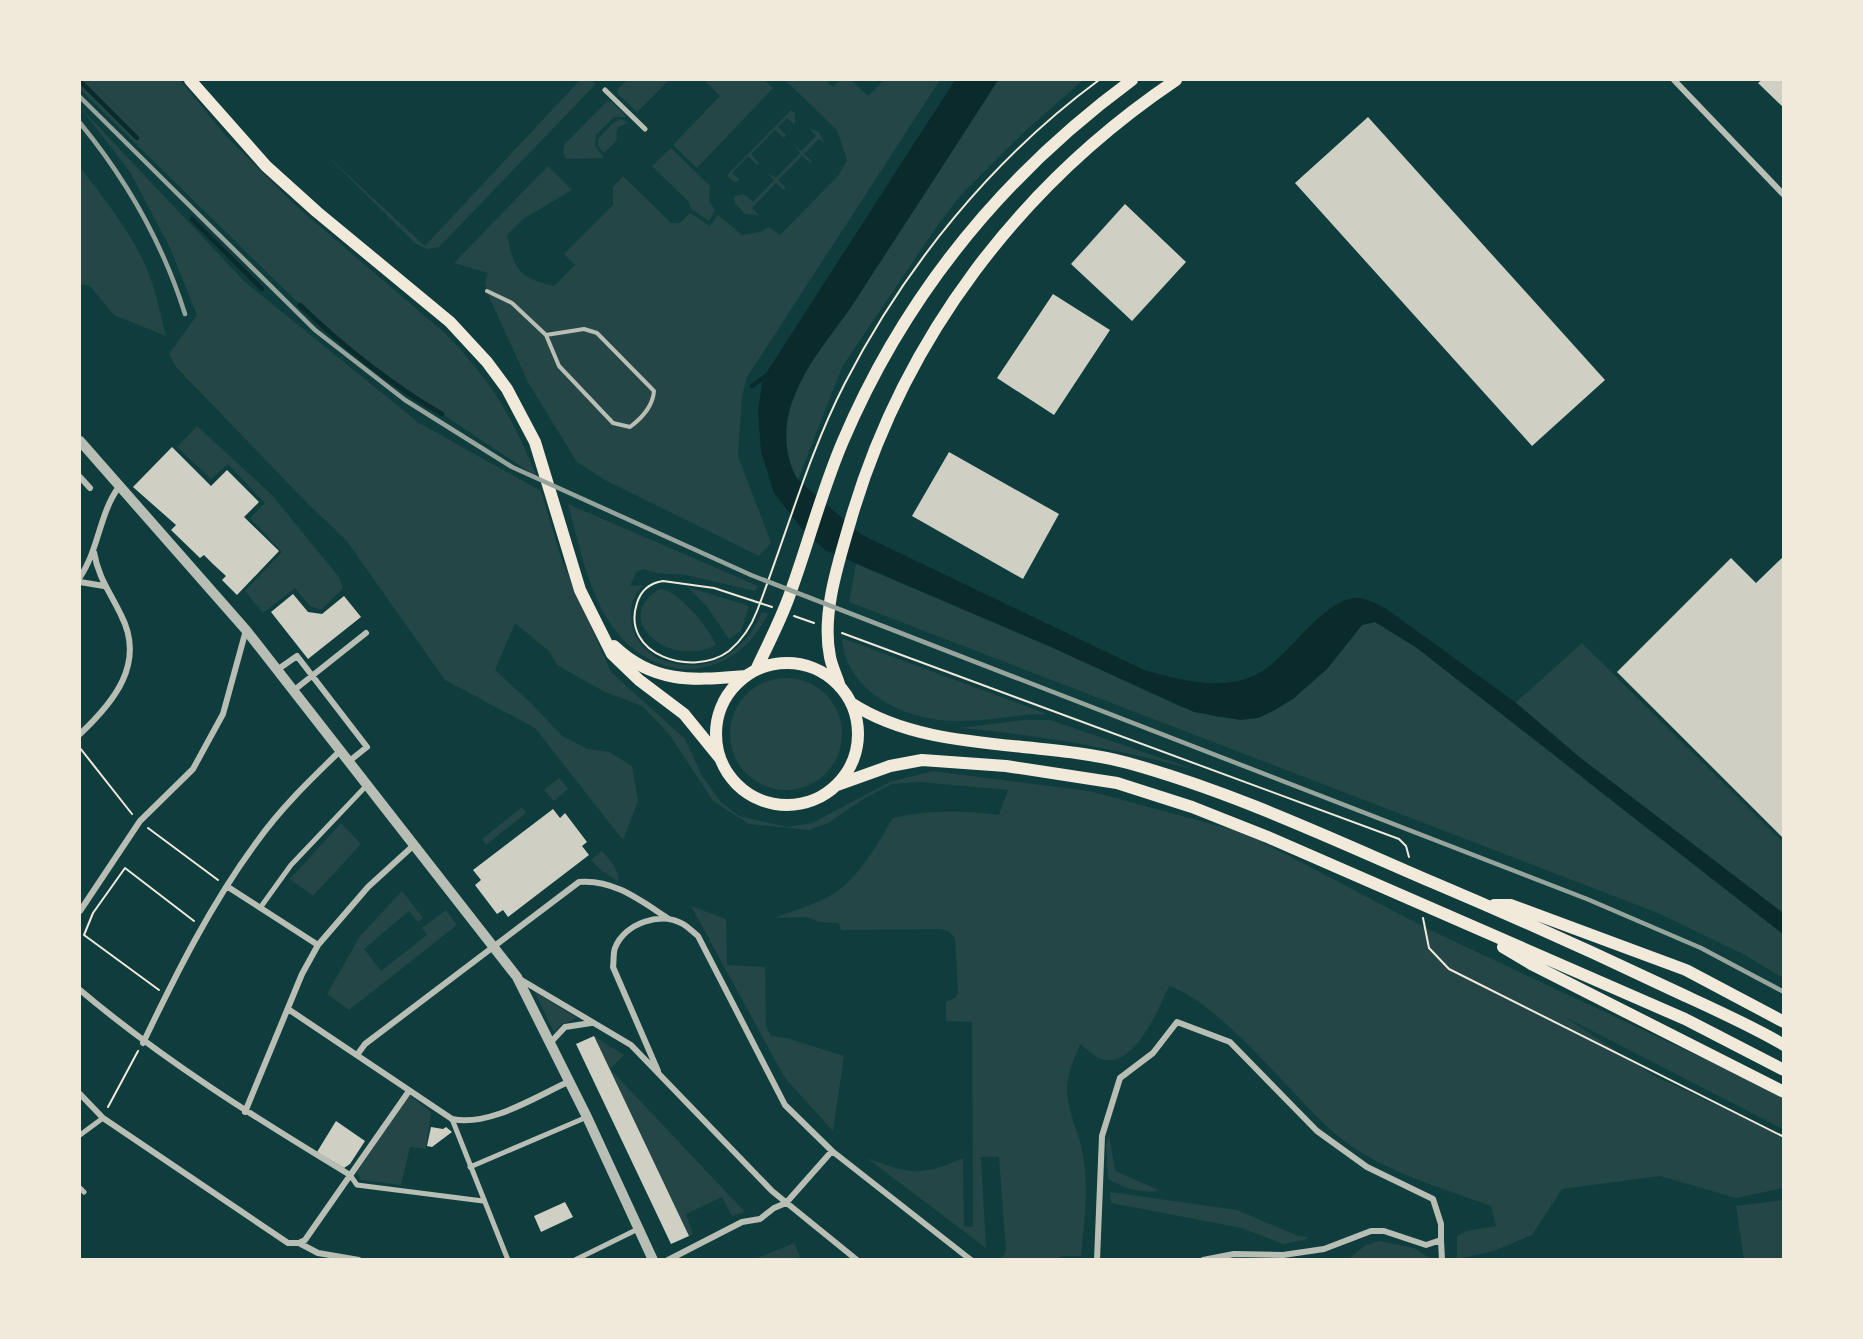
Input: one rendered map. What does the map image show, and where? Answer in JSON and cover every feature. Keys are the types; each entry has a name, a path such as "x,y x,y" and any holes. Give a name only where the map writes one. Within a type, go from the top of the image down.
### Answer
{"main road":[{"path":"190,80 266,166 450,322 488,362 507,389 535,442 580,591 598,631 612,654 639,680 684,714 719,757 727,773 739,787 770,804 788,806 806,803 823,796 837,785 850,767 857,746 857,724 851,703 840,687 826,675 810,667 783,664 751,673 698,680 668,678 638,666 598,631"},
{"path":"719,757 716,734 719,712 730,692 751,673 768,643 791,591 814,514 833,464 879,366 916,304 956,247 998,197 1042,152 1132,80"},
{"path":"840,687 830,657 829,616 836,579 862,483 887,417 936,328 987,253 1019,214 1085,149 1122,118 1176,80"},
{"path":"851,703 875,718 906,729 1046,747 1114,760 1202,786 1487,905 1784,1045"},
{"path":"837,785 890,766 922,760 1006,766 1117,783 1192,807 1270,838 1686,1018 1784,1070"},
{"path":"1487,905 1511,905 1686,970 1784,1022"},
{"path":"1464,923 1533,965 1784,1092"}],"street":[{"path":"1674,80 1784,195"},
{"path":"605,90 645,129"},
{"path":"80,441 118,488 246,630 517,977 570,1081 653,1260"},
{"path":"80,477 90,488"},
{"path":"80,577 94,552 108,502 118,488"},
{"path":"80,734 104,712 122,686 130,642 122,616 97,573 94,552"},
{"path":"80,582 104,586"},
{"path":"80,911 140,821 193,769 223,714 246,630"},
{"path":"293,691 366,633"},
{"path":"277,670 297,656 312,675 367,747 348,762"},
{"path":"143,1042 203,928 256,843 297,794 340,751"},
{"path":"260,908 291,865 367,786"},
{"path":"245,1112 302,974 318,945 368,887 414,845"},
{"path":"357,1055 365,1044 579,882 602,883 618,888 670,919 684,924 698,936 785,1104 832,1151 971,1260"},
{"path":"228,887 318,945"},
{"path":"658,1071 613,967 615,949 633,927 648,920 670,919"},
{"path":"517,977 631,1045 786,1203 857,1260"},
{"path":"80,990 143,1042 245,1112 350,1175 357,1185 483,1201"},
{"path":"288,1009 452,1119 468,1122 485,1119 570,1081"},
{"path":"1097,1260 1102,1136 1120,1078 1153,1053 1177,1022 1230,1041 1317,1131 1367,1167 1433,1199 1441,1224 1442,1260"},
{"path":"551,1042 566,1027 592,1023"},
{"path":"80,1094 103,1118 288,1243 299,1243 305,1240 409,1091"},
{"path":"470,1167 587,1117"},
{"path":"80,1135 103,1118"},
{"path":"452,1119 508,1260"},
{"path":"668,1260 742,1222 760,1219 774,1208 786,1203 832,1151"},
{"path":"575,1260 638,1229"},
{"path":"1203,1260 1234,1254 1283,1255 1324,1249 1371,1231 1384,1231 1426,1245 1441,1240"},
{"path":"299,1243 318,1253 359,1260"}],"lane":[{"path":"487,291 512,303 546,335 559,366 614,423 630,427 638,421 653,400 654,391 597,333 584,329 546,335"}],"path":[{"path":"774,608 714,588 663,581 654,582 642,592 636,605 634,623 641,640 655,654 672,660 691,662 710,659 728,651 750,629 814,455"},
{"path":"785,612 816,624"},
{"path":"837,632 1268,789 1399,839 1406,846"},
{"path":"166,995 84,935 93,913 124,868 203,928"},
{"path":"1429,948 1449,969 1784,1137"},
{"path":"103,1118 143,1042"}],"shaded area":[{"path":"80,80 180,80 227,137 295,205 446,334 462,351 499,401 519,436 537,477 442,414 330,334 80,89"},
{"path":"580,80 591,80 596,84 439,247 427,249 416,244 323,152 425,246"},
{"path":"627,80 669,80 637,112 618,94 617,90"},
{"path":"708,80 764,80 773,88 697,168 673,145 720,96 706,82"},
{"path":"785,80 826,80 833,87 840,80 851,80 868,96 884,80 940,80 747,377 742,396 738,456 771,543 759,556 605,480 577,462 529,384 489,297 485,283 488,273 454,263 548,166 572,190 523,219 507,235 512,257 520,271 542,283 554,286 575,265 564,254 613,205 613,187 623,176 671,223 680,223 690,213 710,226 718,215 742,235 760,232 769,227 780,235 838,176 847,160 837,130"},
{"path":"955,80 998,80 855,301 806,371 790,407 786,428 789,461 798,480 862,535 1144,670 1188,681 1218,683 1247,678 1272,664 1334,606 1346,600 1359,598 1376,603 1515,702 1578,756 1783,913 1783,934 1417,648 1375,622 1362,625 1327,669 1293,699 1258,718 1240,720 1194,712 1051,647 825,550 802,529 774,493 761,451 758,411 763,378"},
{"path":"998,80 1083,80 1022,134 960,196 937,226 842,367 798,480 787,450 786,428 790,407 806,371 855,301"},
{"path":"607,101 612,102 627,117 614,117 596,135 595,145 604,158 566,159 563,153 564,145"},
{"path":"80,107 245,282 419,423 541,491 562,561 611,672 685,739 702,776 721,802 739,816 787,827 812,823 890,782 933,771 1089,791 1245,833 1430,930 1777,1093 1783,1098 1783,1129 1565,1017 1654,1076 1783,1135 1783,1188 1736,1198 1660,1176 1562,1189 1532,1235 1494,1251 1457,1259 1457,1236 1467,1231 1496,1226 1491,1206 1387,1167 1349,1145 1315,1115 1254,1050 1210,1010 1189,995 1169,986 1151,1023 1133,1048 1122,1057 1111,1060 1099,1058 1080,1044 1070,1070 1067,1088 1069,1108 1081,1146 1086,1180 1081,1256 1060,1256 1059,1260 1002,1259 1006,1250 999,1157 981,1157 986,1248 867,1158 904,1170 925,1171 963,1158 964,1226 973,1227 972,1022 946,1021 946,1002 956,997 958,992 955,938 950,932 941,929 841,930 839,923 820,922 807,917 774,918 815,903 839,890 865,862 893,818 920,813 946,812 999,815 1008,790 919,782 892,784 865,798 828,823 809,830 749,824 713,801 669,734 642,706 603,691 557,665 549,651 515,623 495,670 562,736 588,749 609,752 632,766 638,801 623,840 535,728 445,680 346,540 308,504 176,367 169,354 197,315 170,248 130,172"},
{"path":"791,110 795,113 794,124 787,118 778,127 786,135 784,138 775,130 751,154 759,163 757,165 748,156 732,173 740,180 734,182 727,175"},
{"path":"621,119 634,126 628,123 618,127 617,140 604,153 598,146 598,139 613,123"},
{"path":"809,128 819,132 825,144 819,139 804,154 812,161 810,163 802,156 778,180 786,188 784,190 776,183 752,208 759,215 745,214 735,203 734,197 744,194 753,202 774,180 766,172 776,178 800,153 794,144 801,151 816,136"},
{"path":"671,148 710,186 709,201 715,210 709,221 691,209 689,202 652,166"},
{"path":"80,167 119,220 144,262 157,299 166,336 114,315 90,286 80,284"},
{"path":"197,426 271,494 339,577 343,588 321,610 310,606 295,588 263,613 245,591 282,552 250,518 265,503 228,464 211,479 177,447"},
{"path":"568,504 758,586 755,591 686,575 657,573 643,569 636,572 630,586 644,585 636,594 632,605 633,629 640,643 650,653 678,665 710,663 731,653 751,632 762,612 768,614 756,634 732,656 712,665 694,669 666,666 635,650 618,634 595,595"},
{"path":"856,564 1051,647 1179,706 1217,717 1258,718 1273,711 1327,669 1362,625 1375,622 1417,648 1503,714 1582,643 1783,842 1783,913 1578,756 1516,703 1589,783 1783,934 1783,978 1745,955 1658,913 849,602"},
{"path":"688,587 749,606 741,631 729,639 708,608"},
{"path":"660,589 675,595 692,611 716,645 698,651 680,651 664,646 651,637 643,626 641,614 646,601"},
{"path":"842,638 1047,714 954,721 917,715 899,709 882,700 854,674 846,657"},
{"path":"786,678 807,682 826,694 838,713 842,734 838,755 826,774 807,786 786,790 765,786 746,774 734,755 730,734 734,713 746,694 765,682"},
{"path":"1024,720 1050,720 1196,770 1079,744 960,728"},
{"path":"559,778 568,789 554,801 544,790"},
{"path":"522,807 526,813 486,845 482,839"},
{"path":"341,823 361,844 313,896 290,879"},
{"path":"602,851 616,869 618,881 603,872 591,860"},
{"path":"402,891 423,918 418,922 409,911 364,949 381,971 427,935 422,928 446,910 457,925 349,1010 327,994 360,936"},
{"path":"691,906 726,919 727,965 765,967 766,1026 771,1036 787,1038 844,1056 833,1131 785,1078"},
{"path":"534,991 577,1018 561,1025 554,1032"},
{"path":"594,1036 624,1055 610,1069 745,1212 732,1216 722,1197 686,1214 693,1234 689,1236"},
{"path":"409,1095 431,1112 426,1149 410,1147 401,1185 361,1180 357,1172"},
{"path":"1109,1135 1115,1171 1159,1190 1147,1192 1133,1189 1108,1179 1106,1145"},
{"path":"1110,1192 1237,1210 1298,1236 1308,1237 1305,1240 1283,1244 1242,1228 1111,1203"},
{"path":"1783,1200 1783,1259 1744,1259 1736,1206"},
{"path":"1379,1241 1414,1248 1431,1259 1349,1259 1364,1246"},
{"path":"794,1243 800,1257 796,1259 755,1259"}],"building":[{"path":"1762,80 1784,80 1784,108 1758,83"},
{"path":"1368,117 1605,380 1532,446 1295,183"},
{"path":"1125,204 1186,262 1132,321 1071,264"},
{"path":"1053,294 1110,330 1054,415 997,378"},
{"path":"172,447 211,486 227,470 259,502 244,517 279,551 237,595 222,580 226,576 204,555 200,558 171,530 176,525 133,487"},
{"path":"949,452 1059,514 1023,579 912,516"},
{"path":"1784,556 1784,839 1617,672 1731,558 1756,583"},
{"path":"293,594 308,612 322,614 344,596 361,617 308,659 271,612"},
{"path":"553,809 560,818 565,813 587,842 582,846 589,855 508,917 503,910 497,914 475,885 481,880 473,870"},
{"path":"594,1036 689,1236 671,1244 576,1044"},
{"path":"336,1121 365,1141 350,1164 344,1168 317,1152"},
{"path":"431,1127 443,1129 446,1127 452,1132 432,1147 427,1146"},
{"path":"565,1202 573,1217 541,1232 534,1216"}],"waterway":[{"path":"80,81 137,138"},
{"path":"192,219 262,289"},
{"path":"300,305 368,364 442,414"},
{"path":"752,386 767,375"}],"railway":[{"path":"80,97 315,330 405,400 512,467 751,575 1587,899 1701,948 1784,992"},
{"path":"80,123 113,167 142,213 166,262 185,314"}]}
